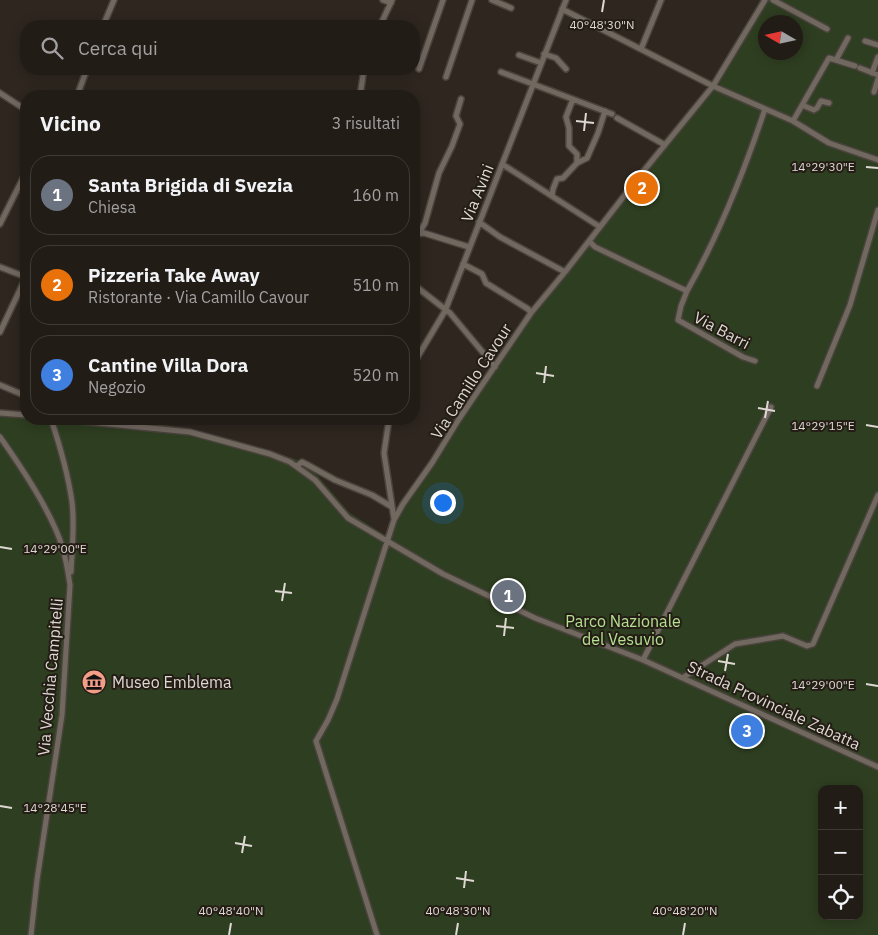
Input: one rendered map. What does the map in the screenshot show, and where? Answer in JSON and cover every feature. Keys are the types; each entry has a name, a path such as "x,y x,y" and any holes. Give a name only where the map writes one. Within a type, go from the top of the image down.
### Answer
{"street":[{"path":"106,20 114,0"},
{"path":"383,0 391,2 383,20"},
{"path":"420,63 443,0"},
{"path":"446,77 472,0"},
{"path":"492,0 511,8"},
{"name":"Via Avini","path":"420,353 445,311 566,0"},
{"path":"641,49 661,0"},
{"name":"Via Camillo Cavour","path":"377,935 316,741 337,699 394,520 494,366 531,313 713,86 765,0"},
{"path":"773,0 827,29"},
{"path":"562,9 713,86 793,121 829,143 878,160"},
{"path":"836,60 848,38"},
{"path":"865,41 878,45"},
{"path":"544,54 556,58 566,69"},
{"path":"519,55 541,63"},
{"path":"793,121 830,58 875,74 878,57"},
{"path":"500,72 612,114"},
{"path":"79,90 85,75"},
{"path":"361,90 363,75"},
{"path":"874,92 878,79"},
{"path":"0,101 1,94 20,106"},
{"path":"420,229 425,223 439,173 460,124 456,116 461,99"},
{"path":"573,99 566,117 569,128 569,146 577,154 577,164"},
{"path":"802,104 813,113 821,101 829,104"},
{"path":"589,241 595,247 687,291 707,257 736,193 765,108"},
{"path":"552,196 558,179 565,176 577,164 587,158 605,111"},
{"path":"617,118 666,145"},
{"path":"502,164 600,227"},
{"path":"0,224 20,184"},
{"path":"817,386 850,305 878,210"},
{"path":"479,222 500,237 565,272"},
{"path":"420,235 469,247"},
{"path":"462,264 482,274 486,283 528,309 531,313"},
{"path":"0,267 20,275"},
{"path":"0,332 20,290"},
{"path":"420,290 450,314 494,366"},
{"name":"Via Barri","path":"687,291 678,320 755,361"},
{"path":"0,385 20,393"},
{"path":"643,660 771,407"},
{"path":"0,413 20,415"},
{"path":"54,425 72,502 73,531 70,585"},
{"path":"124,425 190,432 270,454 297,466 302,462 334,480 372,495 392,507"},
{"path":"388,425 384,452 394,520"},
{"name":"Via Vecchia Campitelli","path":"0,437 49,516 62,544 70,585 62,715 37,880 31,935"},
{"name":"Strada Provinciale Zabatta","path":"297,466 315,480 348,518 443,574 528,615 684,677 878,766"},
{"path":"684,677 708,664 733,645 783,636 807,646 813,644 878,495"}],"green space":[{"name":"Parco Nazionale del Vesuvio","path":"760,0 878,0 878,935 0,935 0,409 20,412 20,425 166,425 220,436 268,450 307,463 349,512 386,536 399,507 523,322 644,165 677,129 710,88"}],"place":[{"name":"Pizzeria Take Away","path":"642,188"},
{"name":"Santa Brigida di Svezia","path":"508,596"},
{"name":"Museo Emblema","path":"94,682"},
{"name":"Cantine Villa Dora","path":"747,731"}]}
